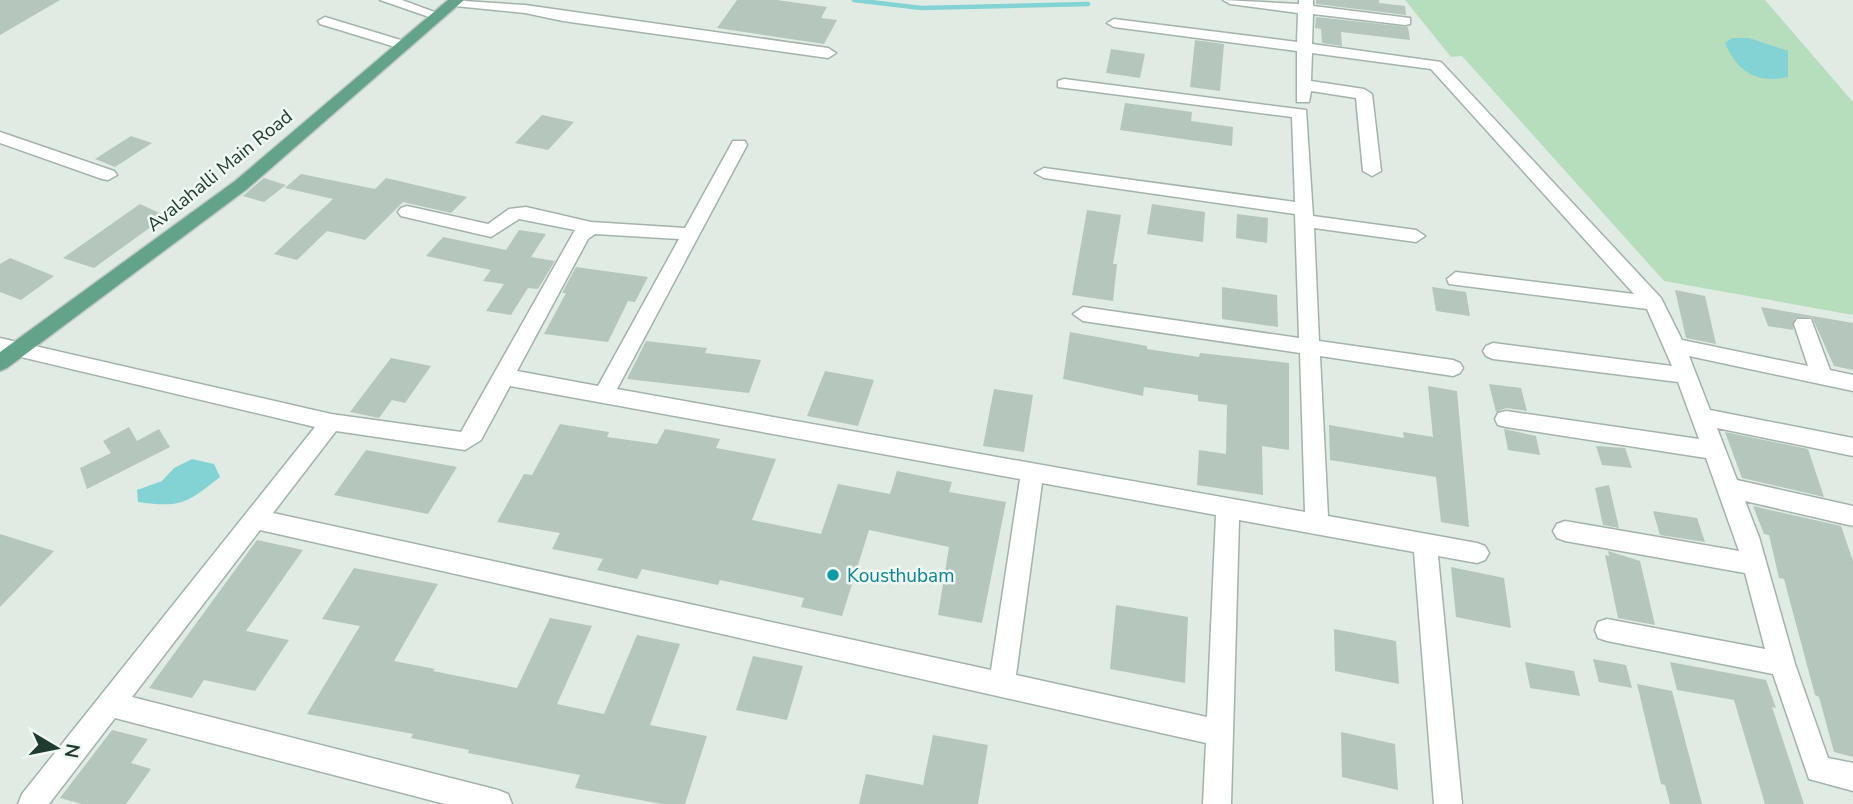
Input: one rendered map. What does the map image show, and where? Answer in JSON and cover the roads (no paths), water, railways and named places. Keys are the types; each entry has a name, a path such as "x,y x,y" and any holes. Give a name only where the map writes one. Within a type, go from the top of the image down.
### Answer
{"main road":[{"name":"Avalahalli Main Road","path":"5,353 241,185 456,1"}],"street":[{"path":"387,0 438,16"},
{"path":"1230,0 1306,5 1405,22"},
{"path":"456,1 828,52"},
{"path":"1306,5 1304,93 1364,94 1372,171"},
{"path":"326,21 402,45"},
{"path":"1114,23 1436,65 1654,303 1675,346 1729,488 1755,564 1782,664 1819,769 1853,777"},
{"path":"1064,84 1300,113 1317,524"},
{"path":"0,137 108,175"},
{"path":"604,394 739,145"},
{"path":"1044,173 1305,215 1416,236"},
{"path":"407,212 491,231 516,213 526,213 591,228 691,234"},
{"path":"5,353 331,422 465,440 473,434 506,377 580,235 591,228"},
{"path":"1456,279 1654,303"},
{"path":"1083,314 1453,368"},
{"path":"1804,324 1822,377"},
{"path":"1675,346 1853,383"},
{"path":"1493,351 1685,375"},
{"path":"506,377 1477,552"},
{"path":"1700,416 1853,447"},
{"path":"1506,419 1713,450"},
{"path":"32,804 331,422"},
{"path":"1002,684 1032,472"},
{"path":"1729,488 1853,516"},
{"path":"1217,804 1228,508"},
{"path":"255,519 1220,733"},
{"path":"1564,531 1755,564"},
{"path":"1425,543 1448,804"},
{"path":"1607,630 1782,664"},
{"path":"110,704 498,804"}],"water":[{"path":"1732,38 1749,38 1788,51 1788,77 1767,79 1749,74 1736,62 1725,43"},
{"path":"192,459 214,464 220,477 183,502 138,502 137,490 162,481 174,468"}],"waterway":[{"path":"854,0 921,8 1088,4"}],"place":[{"name":"Kousthubam","path":"833,575"}]}
